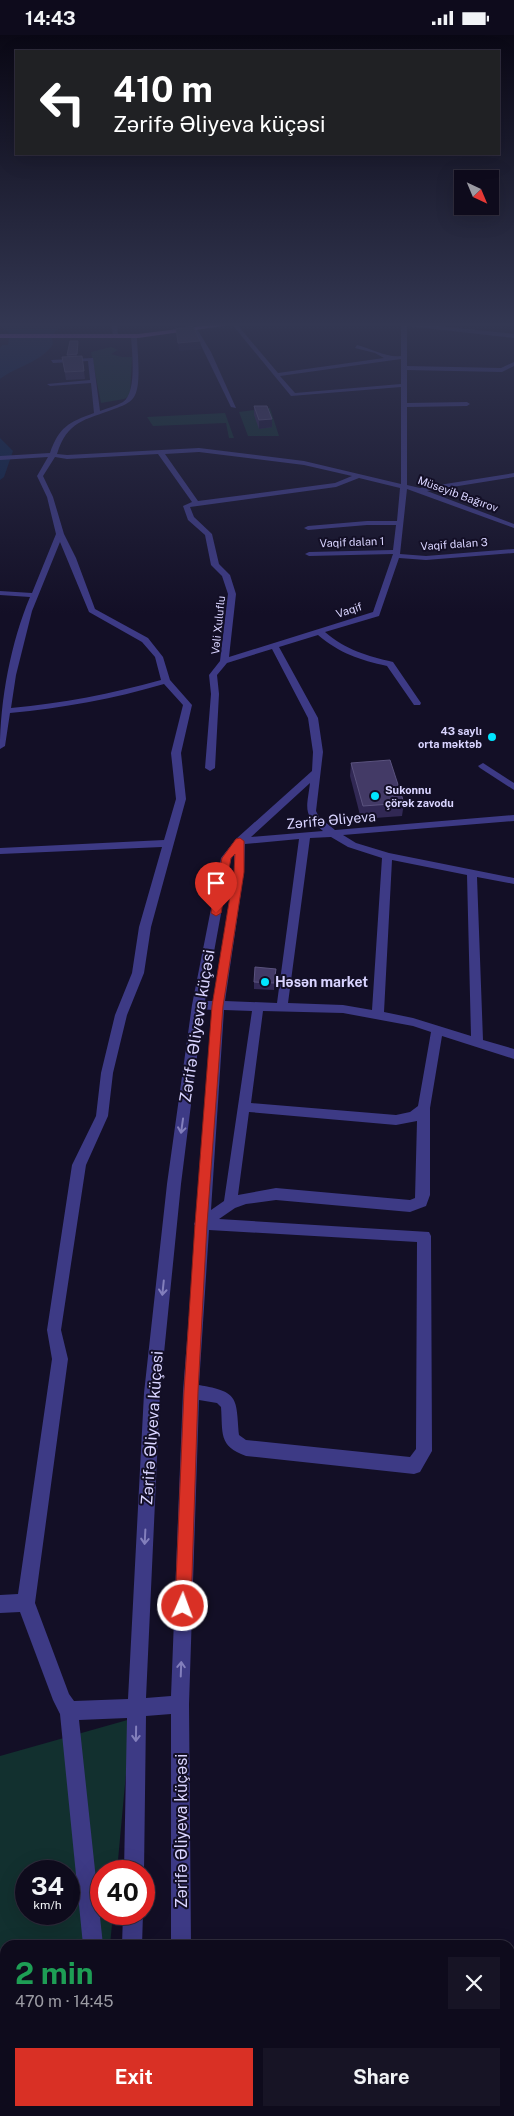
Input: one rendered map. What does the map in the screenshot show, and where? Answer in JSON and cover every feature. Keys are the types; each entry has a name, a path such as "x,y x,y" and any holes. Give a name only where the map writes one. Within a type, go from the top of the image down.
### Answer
{"street":[{"path":"85,419 69,427 59,437 51,458 40,476 50,497 60,534 72,558 92,610 145,640 159,657 166,681 188,705 176,753 181,799 145,927 138,973 119,1025 107,1073 102,1116 79,1165 54,1330 60,1359 26,1603 62,1700 69,1711 92,1940"},
{"name":"Vaqif","path":"275,646 376,614 396,554 404,487 405,419"},
{"name":"Müseyib Bağırov","path":"0,465 51,458 199,450 304,463 360,476 418,490 514,526"},
{"path":"160,452 196,503 336,485 360,476"},
{"name":"Müseyib Bağırov","path":"0,458 38,459"},
{"path":"418,490 514,476"},
{"name":"Vəli Xuluflu","path":"196,503 186,506 191,518 208,534 215,565 226,575 232,594 224,661 275,646"},
{"path":"308,528 367,523 400,523"},
{"path":"0,746 12,675 28,611 60,534"},
{"name":"Vaqif dalan 1","path":"309,555 370,551 396,554"},
{"name":"Vaqif dalan 3","path":"396,554 426,558 514,551"},
{"path":"0,593 34,595"},
{"path":"320,632 343,651 361,658 390,664 417,703"},
{"path":"275,646 313,718 318,752 311,811 315,819 332,833 352,845 387,856 514,881"},
{"path":"210,768 215,694 213,675 224,661"},
{"path":"6,711 60,706 118,695 166,681"},
{"path":"483,766 514,787"},
{"path":"240,841 317,772"},
{"name":"Zərifə Əliyeva","path":"240,841 514,818"},
{"path":"282,1007 305,835"},
{"name":"Zərifə Əliyeva küçəsi","path":"134,1860 136,1708 152,1393 174,1184 198,1005 226,858 240,841"},
{"name":"Zərifə Əliyeva küçəsi","path":"181,1940 180,1704 191,1391 201,1224 218,1006 239,872 240,841"},
{"path":"0,851 169,843"},
{"path":"378,1016 387,856"},
{"path":"472,872 477,1043"},
{"path":"198,1005 343,1009 413,1022 514,1054"},
{"path":"230,1204 258,1007"},
{"path":"201,1224 230,1204 245,1198 276,1194 410,1205 421,1202 424,1195 424,1108 437,1030"},
{"path":"244,1107 396,1120 414,1117 424,1108"},
{"path":"191,1391 221,1396 229,1404 231,1438 238,1445 246,1448 414,1466 424,1451 424,1236 201,1224"},
{"path":"0,1604 26,1603"},
{"path":"69,1711 180,1704"},
{"path":"132,1940 133,1925"}],"green space":[{"path":"148,419 227,419 234,438 229,438 226,423 153,426"},
{"path":"242,419 274,419 279,436 248,436"},
{"path":"131,1719 118,1860 90,1860 90,1925 112,1925 110,1940 0,1940 0,1756"}],"water":[{"path":"0,438 13,451 4,477 0,480"}],"building":[{"name":"Sukonnu çörək zavodu","path":"390,760 404,803 363,806 351,763"},
{"path":"255,967 276,969 274,983 254,982"}],"place":[{"name":"43 saylı orta məktəb","path":"492,737"},
{"name":"Sukonnu çörək zavodu","path":"375,796"},
{"name":"Həsən market","path":"265,982"}],"route":[{"path":"183,1606 191,1391 201,1224 218,1006 239,872 240,841 226,858 216,913"}]}
